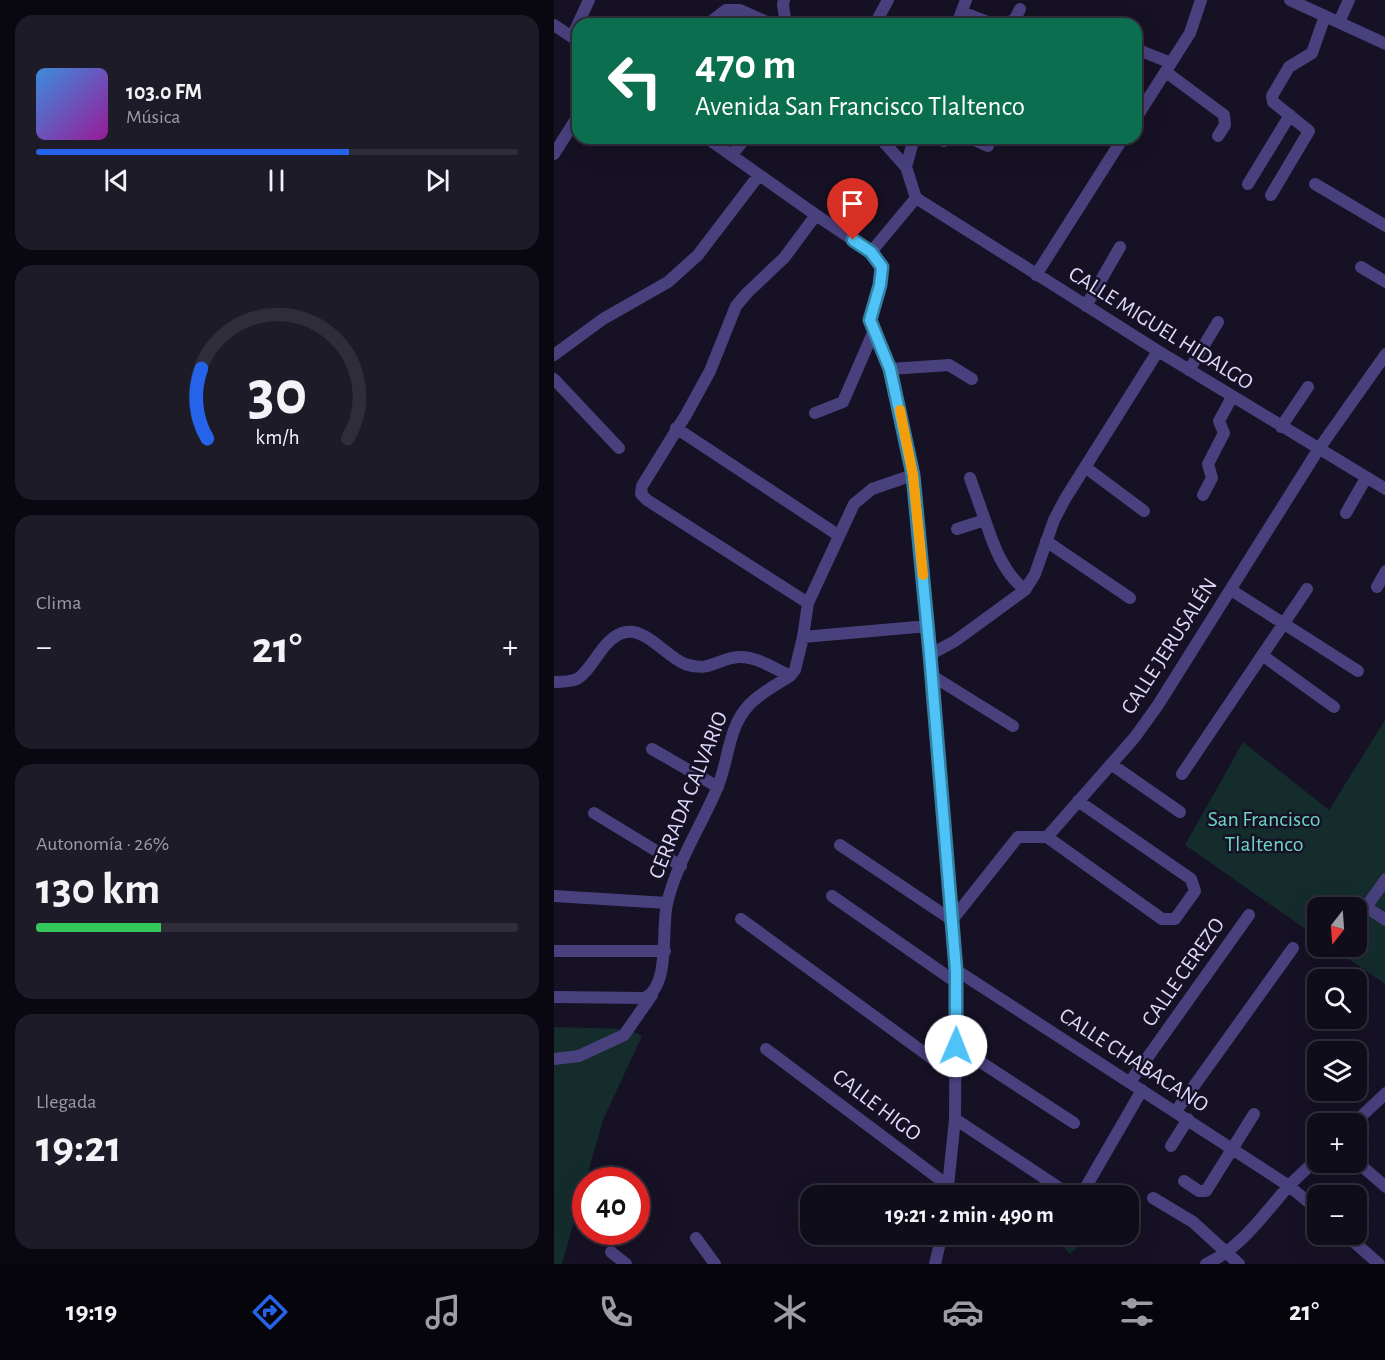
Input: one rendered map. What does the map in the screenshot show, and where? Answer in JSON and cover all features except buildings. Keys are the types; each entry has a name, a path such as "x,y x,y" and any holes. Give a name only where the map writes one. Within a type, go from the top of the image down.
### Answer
{"street":[{"path":"583,18 589,0"},
{"path":"784,0 785,18"},
{"path":"878,18 888,0"},
{"path":"1142,108 1190,33 1201,0"},
{"path":"1290,0 1385,44"},
{"path":"1339,22 1349,0"},
{"path":"1016,18 1020,9"},
{"path":"716,18 726,10 740,10 758,18"},
{"path":"962,12 978,18"},
{"path":"1271,195 1309,131 1272,99 1289,67 1312,53 1325,16"},
{"path":"554,25 572,37"},
{"path":"1142,52 1168,67 1224,115 1225,125 1218,136"},
{"path":"1248,184 1290,115"},
{"path":"554,154 572,126"},
{"path":"716,144 871,252 882,267 880,285 870,320 890,369 913,475 928,626 957,983 955,1119 948,1185"},
{"path":"732,155 740,144"},
{"path":"871,252 916,198 906,167 885,144"},
{"path":"906,167 912,144"},
{"path":"984,144 988,146"},
{"path":"1036,275 1119,144"},
{"path":"554,355 603,320 668,282 698,255 759,175"},
{"path":"1315,184 1385,226"},
{"name":"CALLE MIGUEL HIDALGO","path":"916,198 1188,370 1385,489"},
{"path":"808,603 647,501 641,494 642,486 710,371 736,306 784,258 816,215"},
{"path":"1086,306 1120,247"},
{"path":"1361,267 1385,282"},
{"path":"1188,370 1218,322"},
{"path":"815,413 843,402 874,333"},
{"path":"930,654 955,641 1025,591 1035,574 1046,541 1065,499 1158,351"},
{"name":"CALLE JERUSALÉN","path":"1047,837 1135,737 1152,713 1318,450 1385,354"},
{"path":"890,369 949,365 972,378"},
{"path":"554,379 619,448"},
{"path":"1281,427 1308,387"},
{"path":"1203,495 1212,478 1208,464 1224,433 1219,421 1232,397"},
{"path":"676,428 838,535"},
{"path":"1085,467 1144,511"},
{"path":"554,682 578,679 614,636 626,632 638,632 683,663 697,667 713,666 736,657 750,657 790,676 795,670 808,603 854,504 872,489 913,475"},
{"path":"971,478 996,552 1014,581 1025,591"},
{"path":"1346,513 1366,478"},
{"path":"957,529 985,520"},
{"path":"1046,541 1130,598"},
{"path":"1377,586 1385,571"},
{"path":"1182,774 1307,589"},
{"path":"1231,590 1358,671"},
{"path":"803,637 928,626"},
{"path":"1262,655 1334,707"},
{"path":"931,675 1013,726"},
{"name":"CERRADA CALVARIO","path":"554,1059 579,1056 624,1035 652,995 665,951 667,903 681,866 718,787 726,765 730,740 737,723 748,706 790,676"},
{"path":"652,749 718,787"},
{"path":"1111,764 1180,812"},
{"path":"952,920 1018,837 1047,837 1162,919 1175,919 1195,891 1191,879 1078,801"},
{"path":"594,813 681,866"},
{"path":"840,845 952,920"},
{"path":"1385,879 1366,907 1385,920"},
{"path":"832,896 957,983"},
{"path":"554,897 667,903"},
{"name":"CALLE CEREZO","path":"1130,1082 1249,915"},
{"path":"741,919 956,1076"},
{"path":"1176,1112 1293,948"},
{"path":"554,951 665,951"},
{"name":"CALLE CHABACANO","path":"956,970 1188,1119 1289,1186 1307,1201"},
{"path":"554,997 644,998 652,995"},
{"path":"956,1046 1074,1123"},
{"name":"CALLE HIGO","path":"766,1049 941,1185"},
{"path":"955,1119 1067,1193 1075,1195 1083,1192 1142,1090"},
{"path":"1364,1113 1385,1093"},
{"path":"1184,1180 1199,1191 1206,1191 1254,1114"},
{"path":"1171,1146 1188,1119"},
{"path":"1206,1264 1217,1259 1254,1227 1307,1169"},
{"path":"1367,1171 1385,1187"},
{"path":"1153,1198 1193,1222 1239,1264"},
{"path":"696,1239 715,1264"},
{"path":"935,1264 939,1245"},
{"path":"1357,1245 1379,1264"},
{"path":"611,1252 626,1264"}],"green space":[{"name":"San Francisco Tlaltenco","path":"1385,720 1385,984 1367,972 1367,969 1363,969 1346,957 1367,957 1367,897 1307,897 1307,930 1185,845 1243,742 1329,810"},
{"path":"554,1027 628,1029 642,1036 603,1120 590,1167 572,1167 572,1229 562,1264 554,1264"},
{"path":"1062,1245 1081,1245 1070,1254"}],"slow traffic":[{"path":"900,410 913,475 923,575"}],"route":[{"path":"853,240 871,252 882,267 880,285 870,320 890,369 913,475 957,983 956,1046"}]}
